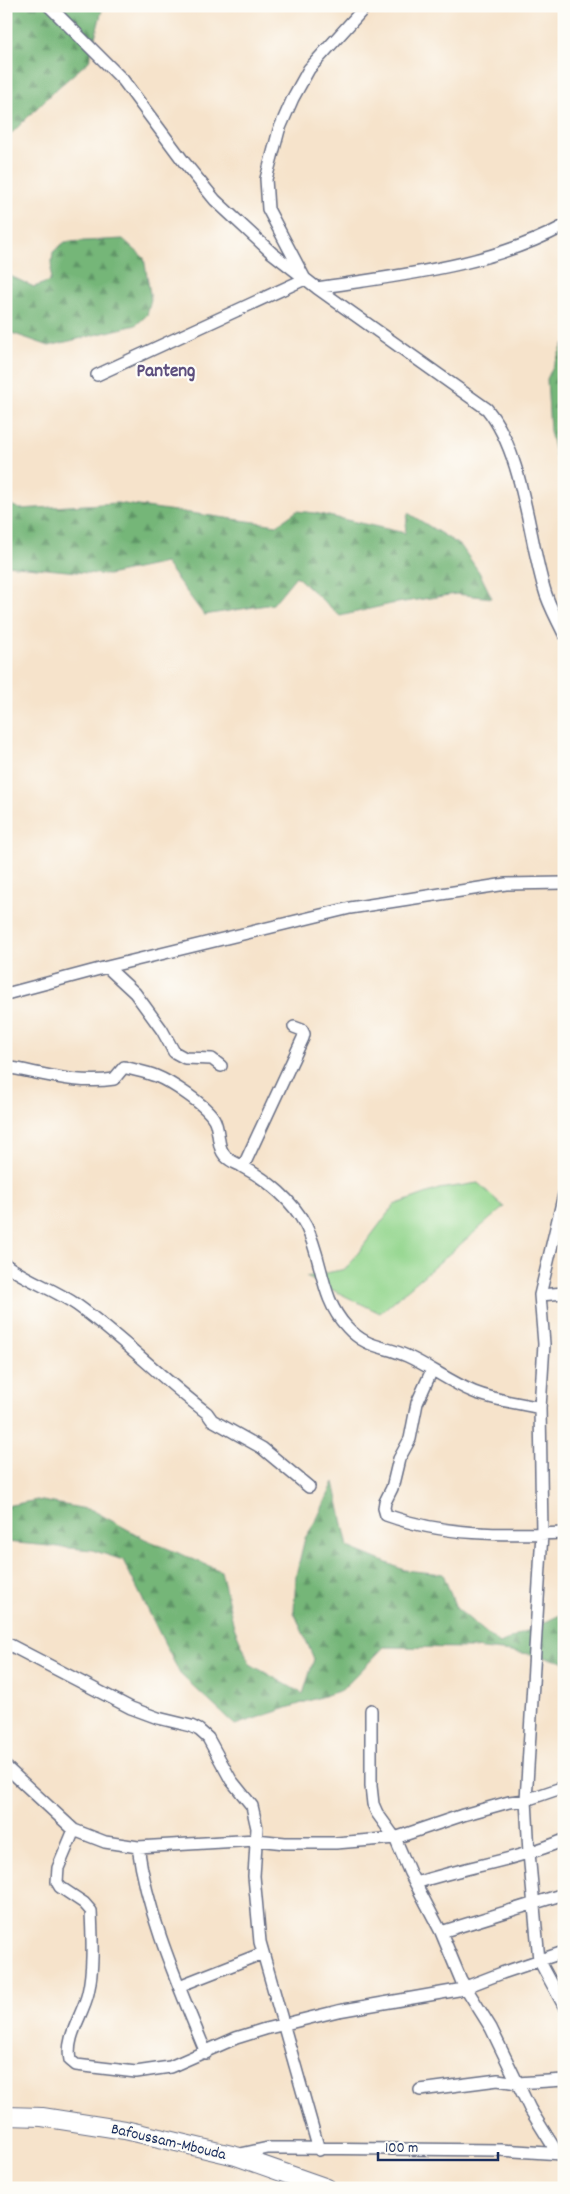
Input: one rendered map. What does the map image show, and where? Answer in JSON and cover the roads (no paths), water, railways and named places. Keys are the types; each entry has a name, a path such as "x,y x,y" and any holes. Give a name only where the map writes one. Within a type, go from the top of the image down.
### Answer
{"highway":[{"name":"Bafoussam-Mbouda","path":"6,2116 83,2122 125,2130 236,2156 326,2188"}],"street":[{"path":"49,6 123,80 214,200 272,253 316,288 436,374 478,401 495,418 510,455 526,508 544,588 564,634"},
{"path":"305,279 268,208 266,179 279,130 293,98 309,69 366,6"},
{"path":"316,288 454,266 502,252 564,226"},
{"path":"97,375 305,279"},
{"path":"6,994 107,967 350,908 506,884 564,883"},
{"path":"107,967 135,993 162,1030 174,1052 186,1058 212,1059 221,1066"},
{"path":"244,1167 303,1038 302,1030 294,1027"},
{"path":"6,1067 68,1079 90,1081 114,1079 124,1067 156,1076 173,1085 214,1118 222,1153 229,1160 244,1167 283,1195 306,1226 317,1255 323,1283 332,1305 346,1326 366,1342 407,1356 473,1392 540,1408"},
{"path":"564,1194 540,1295 544,1344 540,1408 542,1534 526,1800 533,1904 540,1960 564,2006"},
{"path":"6,1265 29,1280 56,1292 76,1304 207,1413 212,1420 262,1448 309,1487"},
{"path":"540,1295 564,1293"},
{"path":"432,1370 417,1403 410,1440 399,1459 392,1488 385,1502 386,1515 428,1527 478,1534 564,1532"},
{"path":"6,1643 131,1708 200,1730 208,1738 231,1780 252,1806 257,1822 255,1900 263,1954 319,2150"},
{"path":"371,1710 374,1804 377,1813 395,1838 441,1932 451,1960 491,2028 530,2109 561,2154"},
{"path":"6,1767 74,1830 105,1842 138,1847 256,1840 285,1843 336,1843 395,1838 486,1808 526,1800 564,1788"},
{"path":"74,1830 58,1868 57,1882 63,1890 90,1907 91,1976 83,2008 69,2045 70,2060 76,2065 147,2072 181,2064 236,2038 338,2010 442,1994 564,1952"},
{"path":"416,1883 529,1853 564,1840"},
{"path":"138,1847 146,1889 179,1986 206,2053"},
{"path":"441,1932 564,1894"},
{"path":"179,1986 263,1954"},
{"path":"420,2090 498,2080 517,2083 564,2080"},
{"path":"236,2156 268,2148 319,2150 500,2150 561,2154"}],"district":[{"name":"Panteng","path":"166,369"}]}
